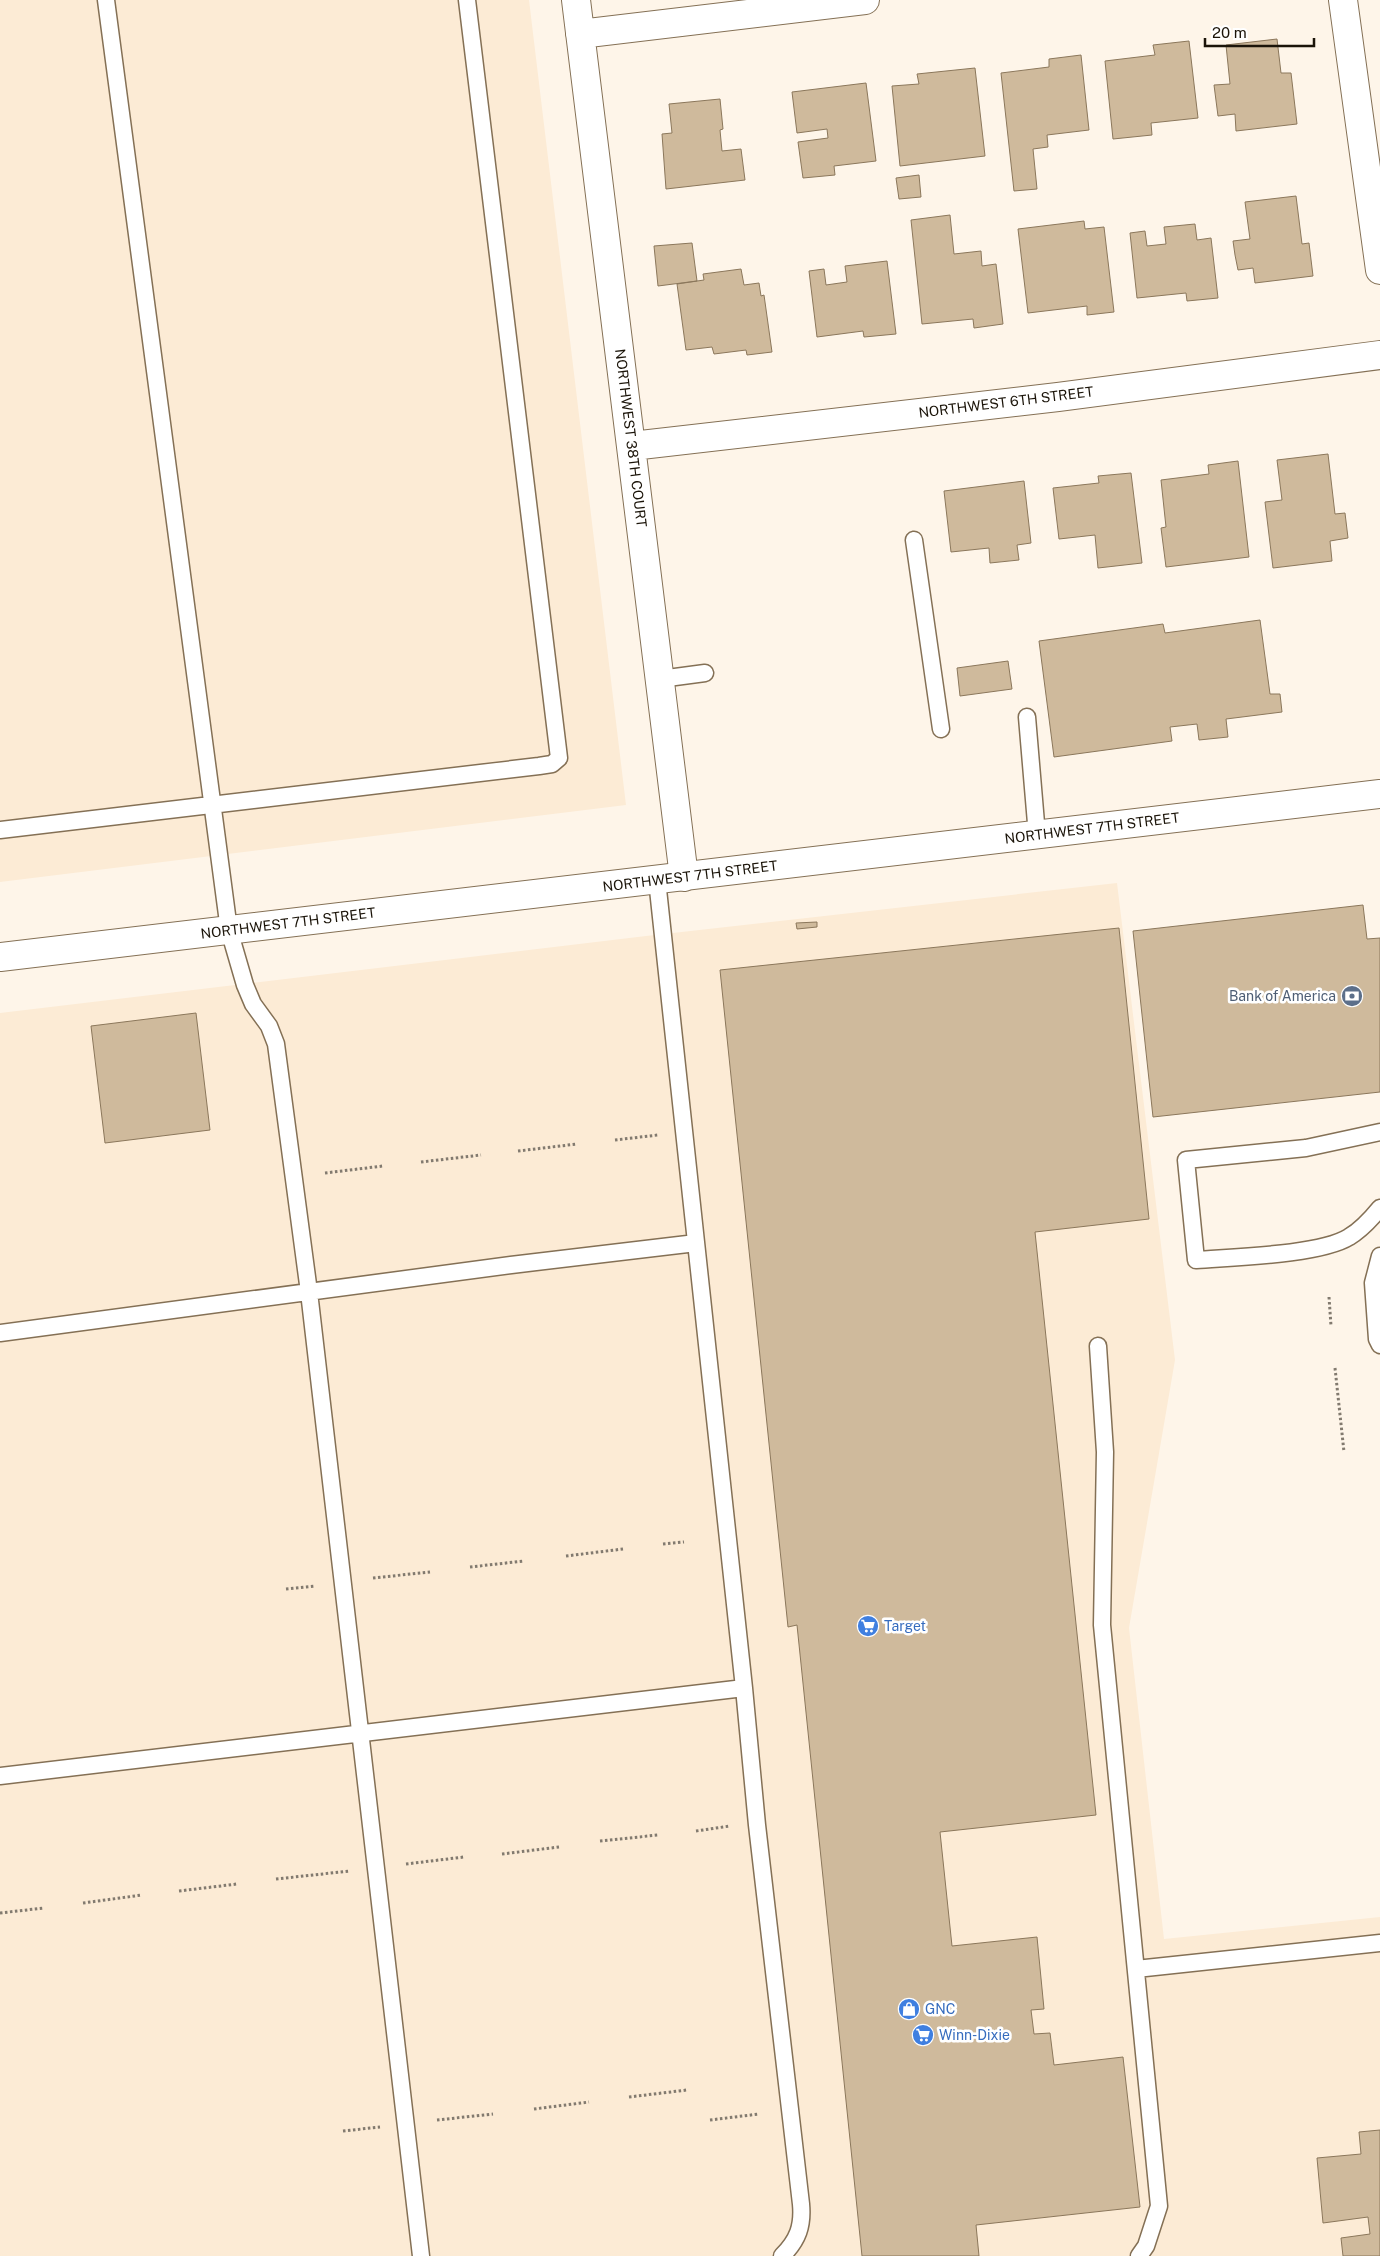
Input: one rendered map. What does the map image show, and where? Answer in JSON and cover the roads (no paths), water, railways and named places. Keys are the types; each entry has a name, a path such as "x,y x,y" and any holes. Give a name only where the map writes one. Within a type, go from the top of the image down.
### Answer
{"street":[{"name":"NORTHWEST 38TH COURT","path":"576,0 684,877"},
{"path":"580,34 865,0"},
{"path":"1343,0 1380,270"},
{"name":"NORTHWEST 6TH STREET","path":"632,446 1058,397 1380,355"},
{"name":"NORTHWEST 7TH STREET","path":"0,957 1380,794"}],"lane":[{"path":"106,0 229,930 245,985 253,1004 269,1026 276,1044 310,1292 422,2256"},
{"path":"0,830 539,766 552,764 560,758 467,0"},
{"path":"914,540 941,729"},
{"path":"660,679 705,673"},
{"path":"1027,717 1037,835"},
{"path":"657,880 757,1825 801,2204 802,2220 799,2233 791,2247 782,2256"},
{"path":"1380,1132 1306,1148 1186,1160 1196,1260 1325,1248 1348,1238 1367,1224 1380,1208"},
{"path":"0,1333 696,1243"},
{"path":"1379,1342 1373,1283 1380,1256"},
{"path":"1098,1346 1105,1452 1102,1625 1159,2206 1146,2246 1139,2256"},
{"path":"0,1776 744,1688"},
{"path":"1136,1969 1380,1943"}],"place":[{"name":"Bank of America","path":"1352,996"},
{"name":"Target","path":"868,1626"},
{"name":"GNC","path":"909,2009"},
{"name":"Winn-Dixie","path":"923,2035"}]}
